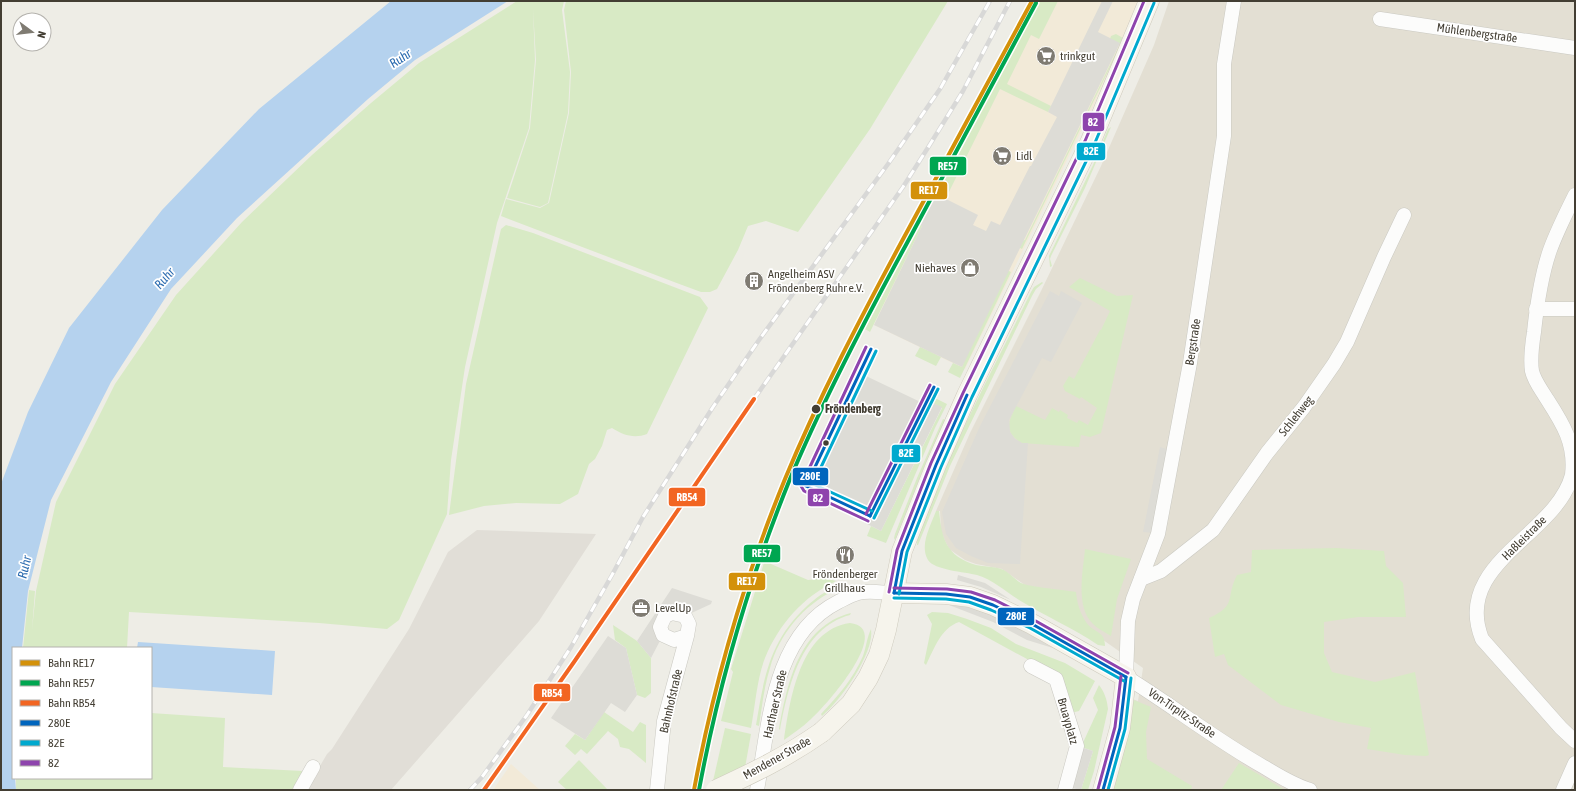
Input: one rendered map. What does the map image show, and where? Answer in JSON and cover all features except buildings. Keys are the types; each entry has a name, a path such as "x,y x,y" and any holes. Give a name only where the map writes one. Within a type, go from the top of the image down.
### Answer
{"main road":[{"name":"Mendener Straße","path":"716,790 766,767 799,748 822,732 851,704 868,678 881,649 902,551 936,465 967,395 1090,143 1149,1"},
{"name":"Von-Tirpitz-Straße","path":"894,593 946,594 970,597 993,605 1032,624 1126,677"},
{"path":"1103,790 1120,728 1126,677"}],"street":[{"name":"Bergstraße","path":"1126,677 1128,622 1133,599 1158,534 1190,363 1224,136 1224,64 1234,1"},
{"name":"Mühlenbergstraße","path":"1380,19 1575,48"},
{"path":"1575,195 1550,250 1541,280 1536,309 1575,309"},
{"name":"Schlehweg","path":"1141,580 1161,571 1213,530 1266,453 1334,364 1347,342 1404,215"},
{"name":"Haßleistraße","path":"1536,309 1531,355 1532,372 1537,384 1567,429 1575,450 1575,462 1572,476 1567,488 1554,507 1488,576 1480,591 1476,606 1476,626 1482,639 1561,728 1575,741"},
{"name":"Harthaer Straße","path":"757,790 778,682 786,658 798,638 812,621 826,608 856,593 894,593"},
{"name":"Bahnhofstraße","path":"657,790 664,722 687,636"},
{"name":"Bruayplatz","path":"1031,666 1056,679 1077,746 1064,790"},
{"name":"Von-Tirpitz-Straße","path":"1126,677 1246,756 1298,787 1310,790"},
{"path":"1565,788 1575,763"},
{"path":"300,790 313,767"}],"shaded area":[{"path":"1040,1 1138,1 1116,56 1093,107 965,369 874,325 932,200"},
{"path":"1102,1 1113,1 1098,32 1120,43 962,367 874,325 922,226 919,224 936,194 978,215 973,225 986,231 991,221 1000,225 1057,117 1048,112"},
{"path":"1169,1 1575,1 1575,790 1103,790 1124,696 1138,701 1143,668 1002,569 976,564 965,560 949,549 941,530 940,511 936,511 970,433 1042,289 1101,166 1154,45"},
{"path":"1050,291 1059,296 1061,291 1082,303 1051,362 1042,358 1009,420 1010,432 1015,439 1022,443 1028,443 1020,564 988,563 956,548 946,534 942,512 980,426"},
{"path":"866,376 931,407 933,403 942,407 881,531 804,492"},
{"path":"1160,447 1170,450 1153,533 1143,532"},
{"path":"477,530 596,534 539,621 391,790 306,790 327,754 332,749 409,629 448,552"},
{"path":"958,575 985,583 1011,600 981,587 957,580"},
{"path":"672,588 712,601 711,604 685,616 672,613 651,658 637,641"},
{"path":"949,605 967,607 999,617 1053,648 1027,640 993,622"},
{"path":"608,636 626,648 637,695 625,712 611,703 585,740 551,718"},
{"path":"1077,746 1093,751 1081,790 1072,788"},
{"path":"511,764 540,790 493,790"}],"green space":[{"path":"517,1 564,1 562,10 570,72 568,113 548,203 540,207 507,198 530,128 536,60 533,9 535,60 529,128 497,223 465,367 451,460 447,514 399,620 387,629 319,623 129,612 127,647 23,647 29,590 35,591 32,630 36,591 56,502 115,384 176,295 242,222 312,155 419,63"},
{"path":"566,1 948,1 870,129 798,232 766,221 748,226 738,250 717,289 710,292 701,292 501,216 506,199 540,208 549,203 569,113 571,72 564,10"},
{"path":"1040,1 1058,1 1039,39 1031,35 1007,84 1051,106 1048,112 1000,89 939,212 922,226 870,332 865,329 919,224"},
{"path":"1116,34 1123,38 1114,59 1022,249 1011,243 1025,240 1120,44 1110,39 1111,36"},
{"path":"1111,127 1085,188 1051,256 1050,259 1052,266 1050,267 1049,256 1093,165 1108,129"},
{"path":"506,225 533,233 700,297 708,308 647,434 633,436 620,433 612,428 607,430 602,446 595,459 589,464 578,494 560,504 516,503 484,506 449,515 466,384 501,229"},
{"path":"999,266 1011,272 960,378 948,372 953,363 962,367"},
{"path":"968,276 931,352 941,357 936,366 915,356 920,347 929,351"},
{"path":"1080,278 1117,296 1133,295 1101,433 1090,437 1081,435 1079,447 1022,443 1012,435 1009,427 1011,417 1016,406 1045,420 1052,408 1059,412 1060,410 1068,415 1067,418 1077,423 1079,420 1088,425 1097,408 1081,397 1080,399 1065,391 1063,386 1069,376 1074,379 1110,311 1069,287"},
{"path":"1042,282 1043,283 1036,289 1032,296 950,466 917,545 917,539 923,520 968,418 1031,292 1034,287"},
{"path":"935,398 947,404 935,428 886,543 867,536 871,526 881,531 942,408 933,403"},
{"path":"943,419 945,420 928,457 895,540 895,534 917,478"},
{"path":"936,511 939,511 942,530 947,545 958,557 976,565 995,567 1004,570 1021,583 1076,592 1079,608 1084,619 1089,626 1101,634 1105,646 1098,645 1029,606 988,580 977,575 950,570 931,563 926,554 925,542"},
{"path":"1336,548 1384,551 1386,566 1403,583 1406,617 1358,617 1324,622 1324,653 1332,672 1375,682 1415,672 1429,755 1405,755 1367,749 1371,728 1339,722 1281,705 1228,665 1224,654 1215,657 1209,618 1224,609 1227,605 1237,575 1251,572 1252,550"},
{"path":"1085,549 1131,559 1117,599 1111,636 1093,624 1087,617 1084,608 1082,599 1082,578"},
{"path":"767,553 772,555 771,564 808,580 824,578 836,581 803,603 793,613 777,634 762,666 751,728 721,721 733,672 731,669"},
{"path":"835,588 835,590 823,596 813,604 794,622 779,644 768,675 759,726 756,725 770,661 784,633 794,619 816,598"},
{"path":"932,612 948,613 991,628 1016,644 1065,663 1095,681 1079,711 1071,713 1060,677 959,622 947,629 943,634 935,646 926,665 924,663 932,624 927,615"},
{"path":"851,613 850,615 833,622 820,632 808,646 800,661 787,696 780,730 786,694 798,659 807,644 819,630 833,620"},
{"path":"850,623 862,628 865,638 861,652 853,668 819,712 805,725 784,740 794,687 800,669 809,652 819,638 833,628"},
{"path":"613,625 637,641 651,658 651,693 645,698 637,695 626,648 615,640"},
{"path":"871,629 871,639 868,651 855,676 838,699 822,716 821,714 839,694 855,672 863,656"},
{"path":"1099,685 1103,691 1108,709 1094,771 1088,790 1081,790 1093,751 1081,747 1098,710 1093,698"},
{"path":"1124,696 1151,707 1146,732 1147,759 1192,786 1191,790 1103,790"},
{"path":"604,712 633,732 640,722 646,725 646,763 629,749 620,747 618,739 608,731 587,754 581,749 575,755 565,746 575,734 585,740"},
{"path":"152,713 225,718 223,767 303,771 292,790 16,790 16,779 152,779"},
{"path":"725,728 751,734 741,790 711,790"},
{"path":"579,760 608,790 567,790 558,782"},
{"path":"1239,763 1285,790 1221,790"}],"water":[{"name":"Ruhr","path":"391,1 508,1 415,60 368,99 237,218 171,289 111,382 51,500 28,591 22,647 12,647 12,779 15,779 16,790 1,790 1,484 28,412 69,328 162,210 259,109"},
{"path":"138,642 275,651 272,695 152,687 152,647 137,647"}],"railway":[{"path":"470,790 482,777 527,715 571,647 643,517 713,407 759,340 888,164 940,89 990,1"},
{"path":"754,399 903,187 963,91 1010,1"}],"rail line":[{"name":"RE17","path":"694,790 711,710 743,593 770,517 798,448 840,358 1032,1"},
{"name":"RE57","path":"699,790 716,710 748,594 790,479 860,330 1036,3"},
{"name":"RB54","path":"484,790 574,662 754,399"}],"transit line":[{"name":"82","path":"889,592 897,550 931,463 963,393 1085,141 1144,1"},
{"name":"82E","path":"899,594 907,552 941,467 972,397 1094,145 1154,3"},
{"name":"82","path":"866,347 801,486 804,491 868,521"},
{"name":"280E","path":"870,516 806,486 871,349"},
{"name":"82E","path":"872,511 813,484 876,351"},
{"name":"82","path":"866,514 930,385"},
{"name":"280E","path":"870,516 934,387"},
{"name":"82E","path":"874,518 938,389"},
{"name":"280E","path":"894,593 902,551 936,465 967,395"},
{"name":"82","path":"894,588 947,589 971,592 995,600 1034,620 1128,673"},
{"name":"280E","path":"894,593 946,594 970,597 993,605 1032,624 1126,677"},
{"name":"82E","path":"894,598 946,599 969,602 991,610 1030,628 1124,681"},
{"name":"82","path":"1098,789 1115,727 1121,676"},
{"name":"280E","path":"1103,790 1120,728 1126,677"},
{"name":"82E","path":"1108,790 1125,729 1131,678"}],"place":[{"name":"trinkgut","path":"1046,56"},
{"name":"Lidl","path":"1002,156"},
{"name":"Niehaves","path":"970,268"},
{"name":"Angelheim ASV Fröndenberg Ruhr e.V.","path":"754,281"},
{"name":"Fröndenberg","path":"816,409"},
{"name":"Fröndenberger Grillhaus","path":"845,555"},
{"name":"LevelUp","path":"641,608"}]}
